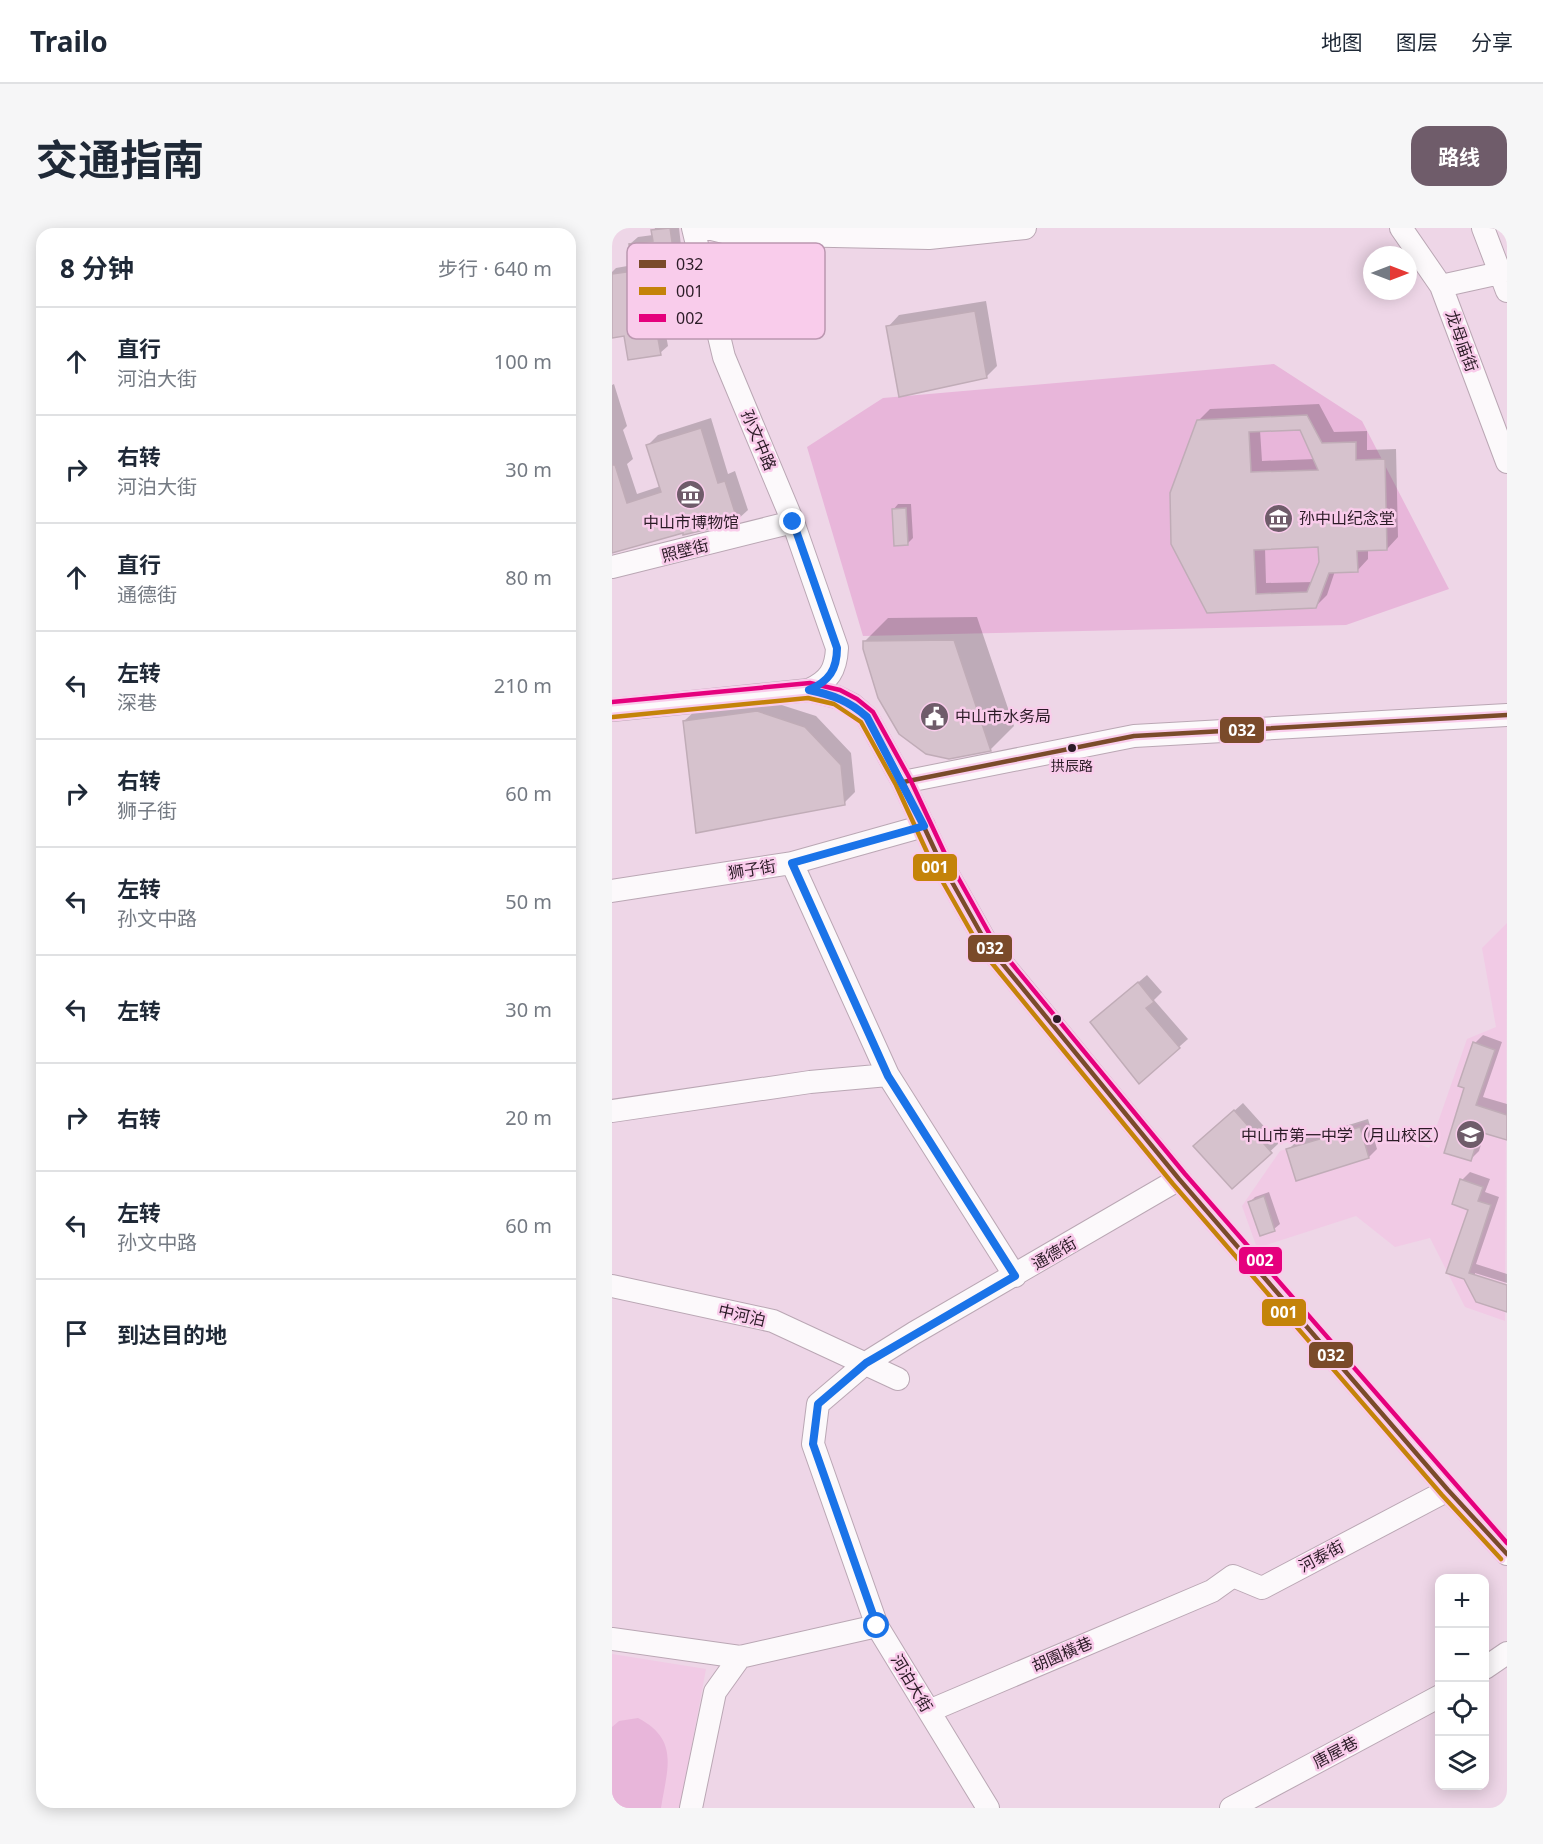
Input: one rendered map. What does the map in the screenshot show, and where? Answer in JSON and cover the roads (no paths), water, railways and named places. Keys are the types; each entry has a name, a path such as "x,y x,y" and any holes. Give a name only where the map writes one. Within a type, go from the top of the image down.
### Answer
{"street":[{"name":"孙文中路","path":"693,228 697,243"},
{"path":"708,228 732,234 929,238 1025,228"},
{"name":"龙母庙街","path":"1401,228 1442,286 1507,462"},
{"path":"1442,286 1504,282 1483,228"},
{"name":"孙文中路","path":"720,339 724,357 793,522 837,648 835,669 820,685 809,690"},
{"name":"照壁街","path":"612,567 793,522"},
{"path":"612,710 809,690 837,696 853,705 867,717 988,946 1179,1179 1448,1490 1507,1554"},
{"path":"903,782 1134,736 1507,716"},
{"name":"狮子街","path":"612,891 792,863 924,826"},
{"path":"792,863 888,1076 1015,1276"},
{"path":"612,1112 810,1082 888,1076"},
{"name":"通德街","path":"866,1363 1179,1179"},
{"name":"中河泊","path":"612,1286 773,1321 898,1379"},
{"name":"河泊大街","path":"866,1363 818,1404 813,1444 877,1626 988,1808"},
{"name":"河泰街","path":"1195,1598 1212,1591 1233,1576 1262,1588 1448,1490"},
{"name":"胡園橫巷","path":"929,1711 1195,1598"},
{"path":"612,1639 740,1657 877,1626"},
{"path":"1489,1665 1507,1653"},
{"path":"692,1808 715,1692 740,1657"},
{"name":"唐屋巷","path":"1231,1808 1435,1699"}],"place":[{"name":"中山市博物馆","path":"691,494"},
{"name":"孙中山纪念堂","path":"1278,518"},
{"name":"中山市水务局","path":"934,716"},
{"name":"拱辰路","path":"1072,748"},
{"name":"中山市第一中学（月山校区）","path":"1470,1135"}]}
